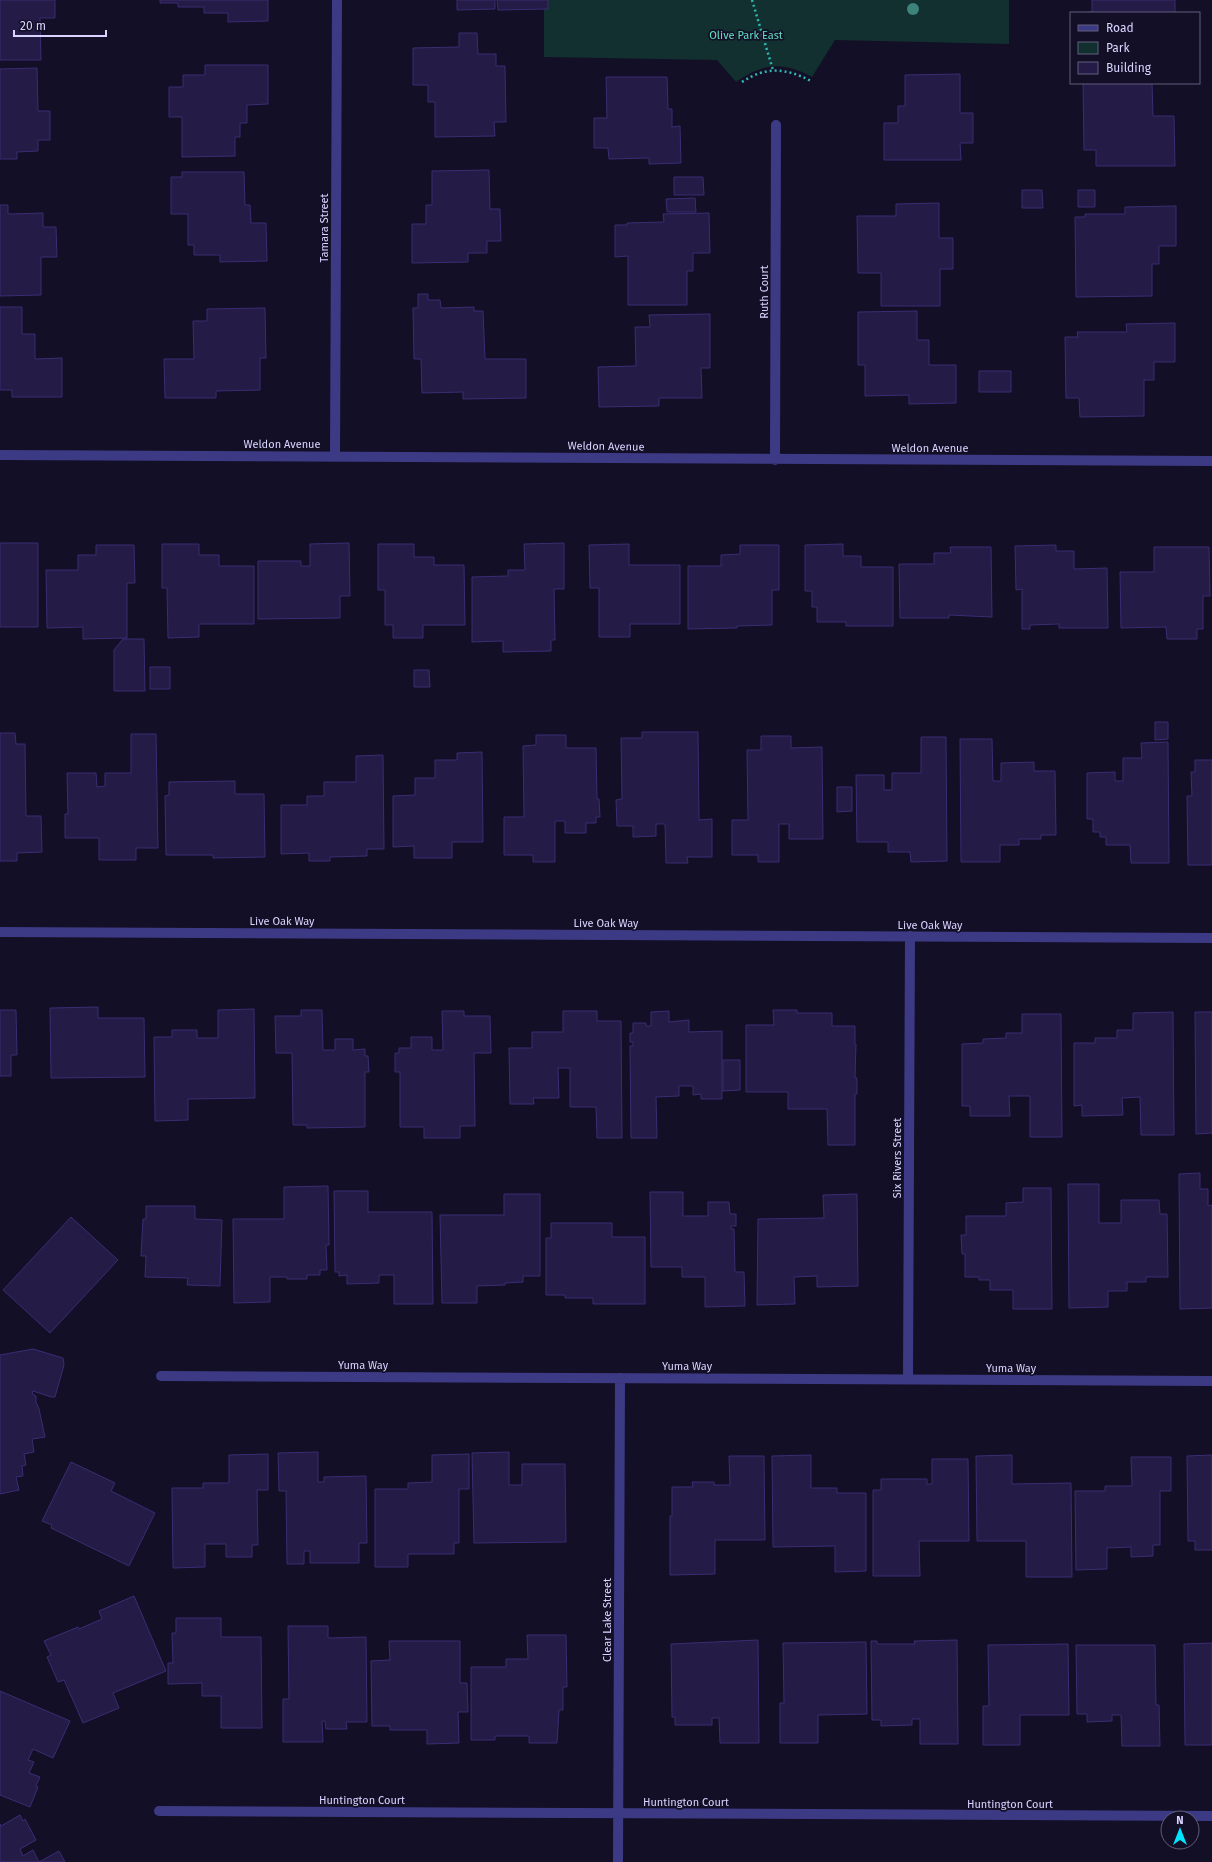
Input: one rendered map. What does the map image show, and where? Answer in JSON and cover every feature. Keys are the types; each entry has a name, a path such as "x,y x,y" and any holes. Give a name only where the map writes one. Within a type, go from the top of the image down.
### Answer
{"street":[{"name":"Tamara Street","path":"335,456 337,0"},
{"name":"Ruth Court","path":"775,460 776,125"},
{"name":"Weldon Avenue","path":"0,455 1212,461"},
{"name":"Live Oak Way","path":"0,932 1212,938"},
{"name":"Six Rivers Street","path":"908,1379 910,936"},
{"name":"Yuma Way","path":"161,1376 1212,1381"},
{"name":"Clear Lake Street","path":"618,1862 620,1378"},
{"name":"Huntington Court","path":"159,1811 1212,1816"}],"path":[{"path":"752,0 773,70"},
{"path":"742,82 752,75 773,70 790,71 810,81"}],"green space":[{"name":"Olive Park East","path":"544,0 1009,0 1009,44 835,40 812,77 792,68 773,66 755,71 736,82 717,60 544,57"}],"building":[{"path":"0,0 55,0 55,18 40,18 41,60 0,60"},
{"path":"160,0 268,0 268,21 228,22 228,13 204,13 204,7 178,7 178,3 160,3"},
{"path":"457,0 495,0 495,9 457,10"},
{"path":"497,0 548,0 548,9 498,10"},
{"path":"1092,0 1175,0 1175,12 1092,12"},
{"path":"459,33 477,33 478,54 496,54 496,66 505,66 506,122 494,122 495,136 435,137 435,102 428,102 428,85 413,85 413,48 459,47"},
{"path":"205,65 268,65 268,104 247,105 247,123 240,123 240,137 235,137 235,156 182,157 182,117 169,117 169,87 183,87 183,75 205,75"},
{"path":"37,68 38,111 50,111 50,140 38,140 38,151 17,152 17,159 0,159 0,69"},
{"path":"960,74 960,113 973,113 973,143 960,143 961,160 884,160 884,123 898,123 898,106 905,106 905,75"},
{"path":"606,77 667,77 668,109 672,109 672,127 680,126 681,163 649,164 649,158 609,159 608,148 594,148 594,118 607,118"},
{"path":"1083,84 1152,84 1153,116 1174,116 1175,166 1096,166 1096,150 1084,150"},
{"path":"489,170 490,209 500,209 501,241 487,241 487,253 468,253 468,262 412,263 412,224 426,224 426,205 432,205 432,171"},
{"path":"182,172 244,172 245,205 250,205 251,223 266,223 267,261 220,262 220,255 194,255 194,245 188,245 188,214 171,214 171,177 182,177"},
{"path":"674,177 703,177 704,195 674,195"},
{"path":"1022,190 1042,190 1043,208 1022,208"},
{"path":"1078,190 1095,190 1095,207 1078,207"},
{"path":"695,198 696,212 667,212 666,199"},
{"path":"939,203 939,238 953,238 953,269 940,269 940,306 881,306 881,273 858,273 857,216 896,216 896,204"},
{"path":"0,205 8,205 8,214 43,213 43,227 56,227 57,257 41,257 41,295 0,296"},
{"path":"1176,206 1176,246 1159,246 1159,264 1152,264 1152,296 1076,297 1075,217 1085,217 1085,214 1125,214 1125,207"},
{"path":"709,213 710,253 693,253 693,271 687,271 687,305 628,305 628,256 615,257 615,225 627,225 627,223 664,222 663,214"},
{"path":"418,294 428,294 428,300 440,300 441,308 474,307 474,311 483,311 485,359 526,359 526,398 463,399 463,392 422,393 421,359 414,359 413,308 418,308"},
{"path":"0,307 22,307 22,334 35,334 35,359 62,358 62,397 12,397 12,390 0,390"},
{"path":"265,308 266,358 260,358 260,390 216,391 216,398 165,398 164,359 194,359 193,321 207,321 207,309"},
{"path":"917,311 917,340 929,340 929,365 956,365 956,403 909,404 909,395 865,396 865,365 858,365 858,312"},
{"path":"710,314 710,368 701,368 702,398 659,398 659,406 599,407 598,367 636,366 635,327 650,327 649,315"},
{"path":"1175,323 1175,362 1154,362 1154,380 1144,380 1144,416 1080,417 1079,398 1066,398 1065,337 1078,337 1077,332 1127,332 1126,324"},
{"path":"979,371 1011,371 1011,392 979,392"},
{"path":"0,543 38,543 38,627 0,627"},
{"path":"349,543 350,596 340,596 340,618 258,619 258,561 301,561 301,566 310,566 310,544"},
{"path":"564,543 564,589 554,589 555,640 551,640 551,651 503,652 503,641 472,642 472,577 508,576 508,570 525,570 524,544"},
{"path":"162,544 199,544 199,555 219,555 219,566 254,566 254,624 199,624 199,637 168,638 167,588 162,588"},
{"path":"378,544 414,544 414,557 434,557 434,565 464,565 465,625 423,625 423,638 393,638 393,625 385,625 385,590 378,590"},
{"path":"629,544 629,565 680,565 680,624 630,624 630,637 599,637 599,588 590,588 589,545"},
{"path":"843,544 843,556 861,556 861,567 893,567 893,626 846,626 846,622 817,622 817,607 812,607 812,591 805,591 805,545"},
{"path":"96,545 134,545 135,583 127,583 127,638 83,639 83,627 47,628 46,570 78,570 78,555 96,555"},
{"path":"740,545 779,545 779,590 772,590 772,625 737,626 737,628 688,629 688,566 721,566 721,555 740,554"},
{"path":"1056,545 1056,551 1074,551 1074,569 1107,568 1108,628 1059,628 1059,624 1030,625 1030,629 1022,629 1022,589 1016,590 1015,546"},
{"path":"950,547 991,547 992,617 949,615 949,618 900,618 899,564 934,564 934,553 951,553"},
{"path":"1154,547 1209,547 1210,596 1203,596 1203,629 1197,629 1197,639 1167,639 1166,627 1121,628 1120,572 1154,572"},
{"path":"123,639 144,639 145,691 114,691 114,650"},
{"path":"150,667 170,667 170,689 150,689"},
{"path":"414,670 429,670 430,687 414,687"},
{"path":"1155,722 1168,722 1168,739 1155,740"},
{"path":"642,732 698,732 699,820 712,819 712,857 687,857 688,863 666,863 665,824 656,824 656,836 633,837 633,826 617,826 616,800 622,799 621,738 642,738"},
{"path":"0,733 15,733 16,744 25,744 26,816 41,816 42,852 17,853 17,861 0,861"},
{"path":"131,734 156,734 158,848 136,848 136,860 99,860 99,838 65,838 65,814 68,814 67,773 96,773 97,787 105,786 105,773 131,773"},
{"path":"536,735 566,735 566,748 596,748 597,799 599,799 600,817 596,817 596,823 586,823 586,833 565,833 565,821 555,821 555,862 533,862 533,855 504,855 504,817 524,817 523,746 536,745"},
{"path":"761,736 791,736 791,748 822,747 823,839 789,839 789,824 779,824 779,862 758,862 758,855 732,855 732,820 748,820 747,750 761,750"},
{"path":"921,737 946,737 947,861 911,862 910,852 888,852 888,842 857,842 856,775 884,775 884,790 892,790 892,773 921,773"},
{"path":"960,739 992,739 993,781 1001,781 1001,763 1034,762 1034,771 1055,771 1056,835 1041,835 1041,839 1019,839 1019,845 1000,845 1000,862 961,862"},
{"path":"1168,742 1169,863 1131,863 1130,845 1106,845 1106,837 1100,837 1100,832 1093,832 1093,819 1087,819 1087,773 1115,772 1115,781 1123,781 1123,758 1142,758 1141,743"},
{"path":"482,752 483,842 452,842 452,858 414,858 414,846 393,847 393,796 415,795 415,778 435,778 435,760 457,760 457,753"},
{"path":"383,755 384,849 367,849 367,856 330,857 330,861 309,861 309,853 281,854 281,805 307,805 307,796 324,796 324,782 356,782 356,756"},
{"path":"1195,760 1212,760 1212,865 1188,865 1187,796 1192,796 1191,772 1195,772"},
{"path":"235,781 235,794 264,794 265,857 213,858 213,855 166,855 165,796 169,795 169,782"},
{"path":"837,787 852,787 852,811 837,812"},
{"path":"98,1007 98,1018 144,1018 145,1077 51,1078 50,1008"},
{"path":"254,1009 255,1098 188,1099 188,1120 155,1121 154,1037 172,1037 172,1030 197,1030 197,1038 218,1038 218,1010"},
{"path":"0,1010 16,1010 17,1055 11,1055 11,1076 0,1076"},
{"path":"301,1010 322,1010 323,1050 335,1050 335,1039 353,1039 353,1050 365,1049 365,1056 368,1056 369,1072 365,1072 365,1127 307,1128 307,1125 293,1125 292,1053 276,1053 275,1016 301,1016"},
{"path":"773,1010 797,1010 797,1013 832,1013 832,1026 855,1026 855,1078 857,1078 857,1094 855,1094 855,1145 828,1145 827,1109 788,1109 788,1092 746,1092 746,1025 774,1025"},
{"path":"442,1011 464,1011 464,1016 490,1016 491,1053 474,1053 475,1126 460,1126 460,1138 424,1138 424,1127 400,1127 400,1072 395,1072 395,1053 399,1053 399,1048 411,1048 411,1037 432,1037 432,1050 443,1050"},
{"path":"563,1011 597,1011 597,1021 621,1021 622,1138 597,1138 596,1107 570,1107 570,1068 558,1068 559,1098 533,1098 534,1104 510,1104 509,1048 532,1048 532,1032 563,1032"},
{"path":"669,1011 669,1022 689,1020 689,1032 722,1031 722,1099 701,1099 701,1094 693,1095 693,1086 679,1086 679,1096 656,1097 657,1138 631,1138 630,1046 633,1046 633,1042 630,1042 630,1033 633,1033 633,1023 646,1023 646,1026 651,1026 651,1012"},
{"path":"1173,1012 1174,1135 1141,1135 1140,1097 1122,1098 1123,1115 1082,1116 1082,1105 1074,1106 1074,1043 1095,1043 1095,1038 1117,1038 1117,1030 1133,1030 1133,1013"},
{"path":"1195,1012 1212,1012 1212,1133 1196,1134"},
{"path":"1022,1014 1061,1014 1062,1137 1030,1137 1030,1096 1009,1096 1010,1116 970,1116 970,1106 962,1106 962,1044 983,1043 983,1039 1006,1038 1006,1033 1022,1033"},
{"path":"723,1060 740,1060 740,1090 723,1091"},
{"path":"1200,1173 1200,1189 1208,1189 1208,1206 1212,1205 1212,1308 1180,1309 1179,1174"},
{"path":"1068,1184 1099,1184 1099,1223 1121,1223 1121,1200 1159,1200 1160,1214 1167,1214 1168,1277 1146,1277 1146,1282 1127,1282 1127,1291 1108,1291 1108,1307 1069,1308"},
{"path":"328,1186 329,1245 326,1245 327,1270 320,1270 320,1275 307,1275 307,1279 270,1277 270,1302 234,1303 233,1219 284,1219 284,1187"},
{"path":"1023,1188 1051,1188 1052,1309 1013,1309 1013,1290 990,1290 990,1280 979,1280 979,1277 965,1277 965,1254 962,1254 961,1235 966,1235 966,1216 1006,1216 1006,1203 1023,1202"},
{"path":"334,1191 368,1191 368,1212 432,1212 433,1304 394,1304 394,1275 379,1275 379,1283 347,1284 347,1275 339,1276 339,1272 335,1272"},
{"path":"650,1192 683,1192 683,1216 708,1216 708,1202 729,1202 730,1214 736,1214 736,1226 731,1226 731,1229 734,1229 735,1272 744,1272 745,1306 705,1307 705,1277 682,1277 682,1267 651,1267"},
{"path":"504,1194 540,1194 540,1276 523,1276 523,1282 505,1283 505,1285 477,1286 477,1303 442,1303 440,1215 504,1215"},
{"path":"857,1194 858,1286 817,1287 817,1276 794,1277 795,1304 757,1305 758,1219 824,1218 823,1195"},
{"path":"146,1206 195,1206 195,1219 222,1220 220,1286 187,1285 188,1278 145,1277 146,1256 141,1256 143,1219 146,1219"},
{"path":"71,1217 118,1260 50,1333 3,1290"},
{"path":"551,1223 612,1223 612,1237 645,1237 645,1304 593,1304 593,1298 565,1298 565,1295 546,1295 546,1238 551,1238"},
{"path":"33,1349 63,1358 64,1365 55,1397 33,1391 32,1394 36,1396 36,1402 45,1437 32,1439 34,1452 24,1454 26,1465 22,1466 23,1476 16,1477 19,1490 0,1494 0,1355"},
{"path":"318,1452 318,1482 324,1482 324,1477 366,1476 367,1543 359,1543 359,1563 310,1563 310,1551 304,1551 304,1564 287,1564 286,1491 279,1491 278,1453"},
{"path":"509,1452 509,1485 522,1485 522,1464 565,1464 566,1542 474,1543 472,1453"},
{"path":"268,1454 268,1490 257,1490 258,1545 252,1545 252,1557 226,1557 226,1544 205,1544 205,1567 173,1568 172,1488 203,1488 203,1483 229,1483 229,1455"},
{"path":"469,1454 469,1489 459,1489 459,1543 454,1543 454,1554 408,1554 408,1567 375,1567 375,1489 408,1489 408,1483 432,1482 432,1455"},
{"path":"811,1455 811,1488 837,1488 837,1493 866,1493 866,1571 835,1572 835,1546 773,1547 772,1456"},
{"path":"1012,1455 1012,1484 1071,1483 1072,1577 1026,1577 1026,1541 977,1541 976,1456"},
{"path":"1212,1455 1212,1550 1195,1550 1195,1541 1188,1541 1187,1456"},
{"path":"729,1456 764,1456 765,1540 715,1540 715,1574 670,1575 670,1516 672,1516 672,1487 693,1487 692,1482 714,1482 714,1485 730,1485"},
{"path":"1131,1457 1171,1457 1171,1491 1160,1491 1160,1545 1153,1545 1153,1556 1131,1557 1131,1547 1107,1548 1107,1569 1076,1570 1075,1491 1105,1491 1105,1486 1132,1486"},
{"path":"932,1459 968,1459 969,1541 919,1541 920,1576 873,1576 873,1490 881,1490 881,1479 927,1479 927,1484 932,1484"},
{"path":"71,1462 115,1483 111,1491 155,1513 129,1566 51,1528 52,1525 42,1521"},
{"path":"134,1596 166,1671 113,1693 119,1708 83,1723 64,1680 58,1682 47,1657 51,1655 44,1641 102,1619 99,1611"},
{"path":"176,1618 221,1618 221,1637 261,1637 262,1728 221,1728 221,1696 202,1696 202,1683 168,1684 168,1663 173,1663 172,1633 176,1633"},
{"path":"288,1626 328,1626 328,1638 366,1637 367,1722 346,1722 347,1729 326,1729 325,1721 322,1721 323,1742 283,1742 283,1699 289,1699"},
{"path":"527,1635 566,1635 567,1687 563,1687 563,1710 559,1710 557,1743 529,1743 529,1736 495,1736 495,1740 471,1740 471,1667 506,1667 506,1659 528,1659"},
{"path":"758,1640 759,1743 720,1743 719,1718 712,1718 712,1725 675,1725 675,1717 672,1717 671,1644"},
{"path":"957,1640 958,1744 920,1744 920,1719 912,1719 912,1725 881,1726 881,1720 872,1720 871,1641 877,1641 877,1644 915,1644 914,1641"},
{"path":"389,1641 460,1641 460,1683 467,1683 468,1712 458,1712 459,1743 427,1744 427,1730 390,1730 390,1726 372,1726 371,1661 390,1660"},
{"path":"866,1642 867,1714 818,1715 818,1743 780,1743 780,1703 784,1703 783,1643"},
{"path":"1212,1643 1212,1745 1185,1745 1184,1644"},
{"path":"1068,1644 1069,1715 1020,1715 1020,1745 983,1745 983,1706 989,1706 988,1645"},
{"path":"1076,1645 1155,1645 1156,1705 1159,1705 1160,1746 1122,1746 1121,1715 1112,1715 1112,1721 1087,1722 1087,1714 1077,1714"},
{"path":"0,1691 70,1721 53,1758 33,1749 28,1760 34,1762 29,1773 40,1777 36,1786 38,1787 30,1807 0,1795"},
{"path":"20,1815 23,1821 25,1819 36,1840 20,1849 23,1856 33,1850 39,1862 0,1862 0,1824 1,1826"},
{"path":"59,1851 65,1862 39,1862"}]}
